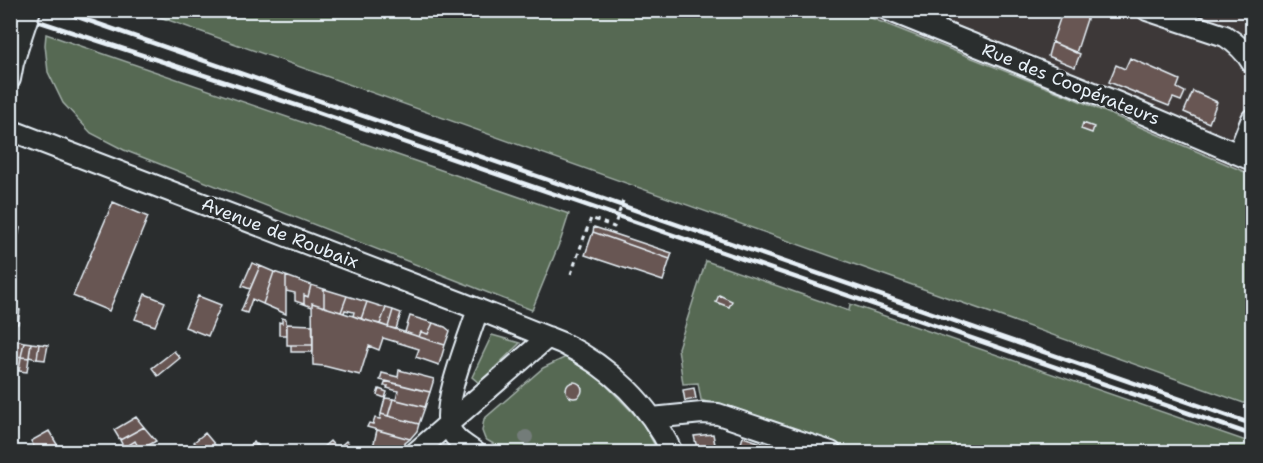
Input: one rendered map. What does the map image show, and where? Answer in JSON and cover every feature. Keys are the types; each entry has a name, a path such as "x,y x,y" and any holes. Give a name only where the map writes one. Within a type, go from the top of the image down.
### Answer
{"street":[{"path":"10,79 30,10"},
{"name":"Rue des Coopérateurs","path":"888,10 934,19 1107,98 1245,157"},
{"path":"1147,10 1224,36 1243,49 1252,63"},
{"path":"1245,157 1252,119"},
{"name":"Avenue de Roubaix","path":"10,130 478,309 577,350 602,367 627,389 652,418 672,453"},
{"path":"475,453 456,438 449,425 448,408 478,309"},
{"path":"416,453 549,337"},
{"path":"652,418 702,412 718,414 831,453"}],"path":[{"path":"571,274 591,218 614,226 623,201"}],"shaded area":[{"path":"855,11 1252,11 1252,175 1068,96"}],"green space":[{"path":"143,11 855,11 1068,96 1252,175 1252,406"},
{"path":"46,34 569,214 532,310 124,150 91,133 63,103 48,72"},
{"path":"706,261 849,311 850,304 1252,443 1252,452 858,452 701,400 698,383 683,384 678,348"},
{"path":"492,335 520,343 479,383 472,377"},
{"path":"566,357 600,379 642,422 655,446 652,452 507,452 485,439 482,431 484,419 543,368"}],"building":[{"path":"1063,10 1090,10 1076,53 1052,42"},
{"path":"1052,42 1080,54 1075,67 1048,56"},
{"path":"1130,58 1180,80 1177,88 1185,92 1181,101 1173,98 1169,106 1109,82 1116,65 1125,69"},
{"path":"1193,91 1217,102 1209,123 1184,112"},
{"path":"1083,123 1094,127 1092,133 1081,129"},
{"path":"113,202 148,217 109,311 73,296"},
{"path":"10,227 20,228 18,237 10,235"},
{"path":"594,227 672,253 670,259 593,232"},
{"path":"593,232 670,259 663,281 585,255"},
{"path":"10,235 18,237 17,245 10,244"},
{"path":"10,244 17,245 16,253 10,252"},
{"path":"10,252 16,253 14,260 10,259"},
{"path":"252,263 260,266 250,289 242,286"},
{"path":"260,266 274,272 263,304 252,299 247,313 241,311"},
{"path":"274,272 286,276 286,314 263,304"},
{"path":"286,276 311,285 308,297 304,295 304,304 295,301 295,293 286,291"},
{"path":"311,285 324,289 324,307 312,303 312,307 304,304 304,295 308,297"},
{"path":"324,289 347,296 341,312 324,307"},
{"path":"145,294 165,302 155,326 135,319"},
{"path":"719,295 732,301 729,307 716,302"},
{"path":"198,296 221,305 208,336 185,327"},
{"path":"347,296 367,302 361,319 353,316 354,312 345,310 344,313 341,312"},
{"path":"367,302 386,308 380,324 361,319"},
{"path":"312,303 445,345 439,365 416,357 419,349 383,338 379,350 369,346 360,375 313,365"},
{"path":"386,308 393,310 388,327 380,324"},
{"path":"12,309 20,310 18,324 10,323"},
{"path":"393,310 401,313 396,329 388,327"},
{"path":"410,316 433,323 428,334 421,332 419,337 405,332"},
{"path":"282,318 286,319 287,335 279,335 279,322 282,323"},
{"path":"433,323 450,331 445,345 419,337 421,332 428,334"},
{"path":"287,324 313,325 313,345 287,345"},
{"path":"10,339 16,340 13,355 10,355"},
{"path":"16,340 24,342 21,357 13,355"},
{"path":"24,342 31,343 29,358 21,357"},
{"path":"31,343 39,344 37,359 29,357"},
{"path":"39,344 48,345 45,360 37,359"},
{"path":"291,345 313,345 313,352 291,352"},
{"path":"174,351 180,358 158,376 152,368"},
{"path":"13,355 21,357 19,371 11,370"},
{"path":"21,357 29,358 27,372 19,371"},
{"path":"399,370 434,379 430,392 380,380 382,373 398,377"},
{"path":"386,381 430,392 425,407 396,400 398,391 384,386"},
{"path":"574,382 580,384 582,390 580,396 574,398 568,396 566,390 568,384"},
{"path":"694,388 696,399 685,401 683,390"},
{"path":"379,389 387,392 385,398 377,395"},
{"path":"385,398 393,399 388,416 381,414"},
{"path":"393,399 425,407 419,424 388,416"},
{"path":"381,414 419,424 417,431 410,439 367,427 369,423 373,424 375,418 380,419"},
{"path":"136,417 144,427 120,440 114,430"},
{"path":"144,427 156,441 140,450 135,441 124,448 120,440"},
{"path":"377,430 410,439 395,451 384,446 383,450 373,447"},
{"path":"49,431 58,446 47,452 37,452 31,441"},
{"path":"205,433 221,452 203,452 194,442"},
{"path":"713,434 716,450 740,446 743,437 784,450 698,452 694,436"},
{"path":"135,441 140,450 127,452 124,448"},
{"path":"330,441 337,449 346,441 356,452 322,452 320,450"},
{"path":"254,442 264,452 241,452"}],"railway":[{"path":"58,10 1252,424"},
{"path":"10,12 317,112 1252,435"}]}
